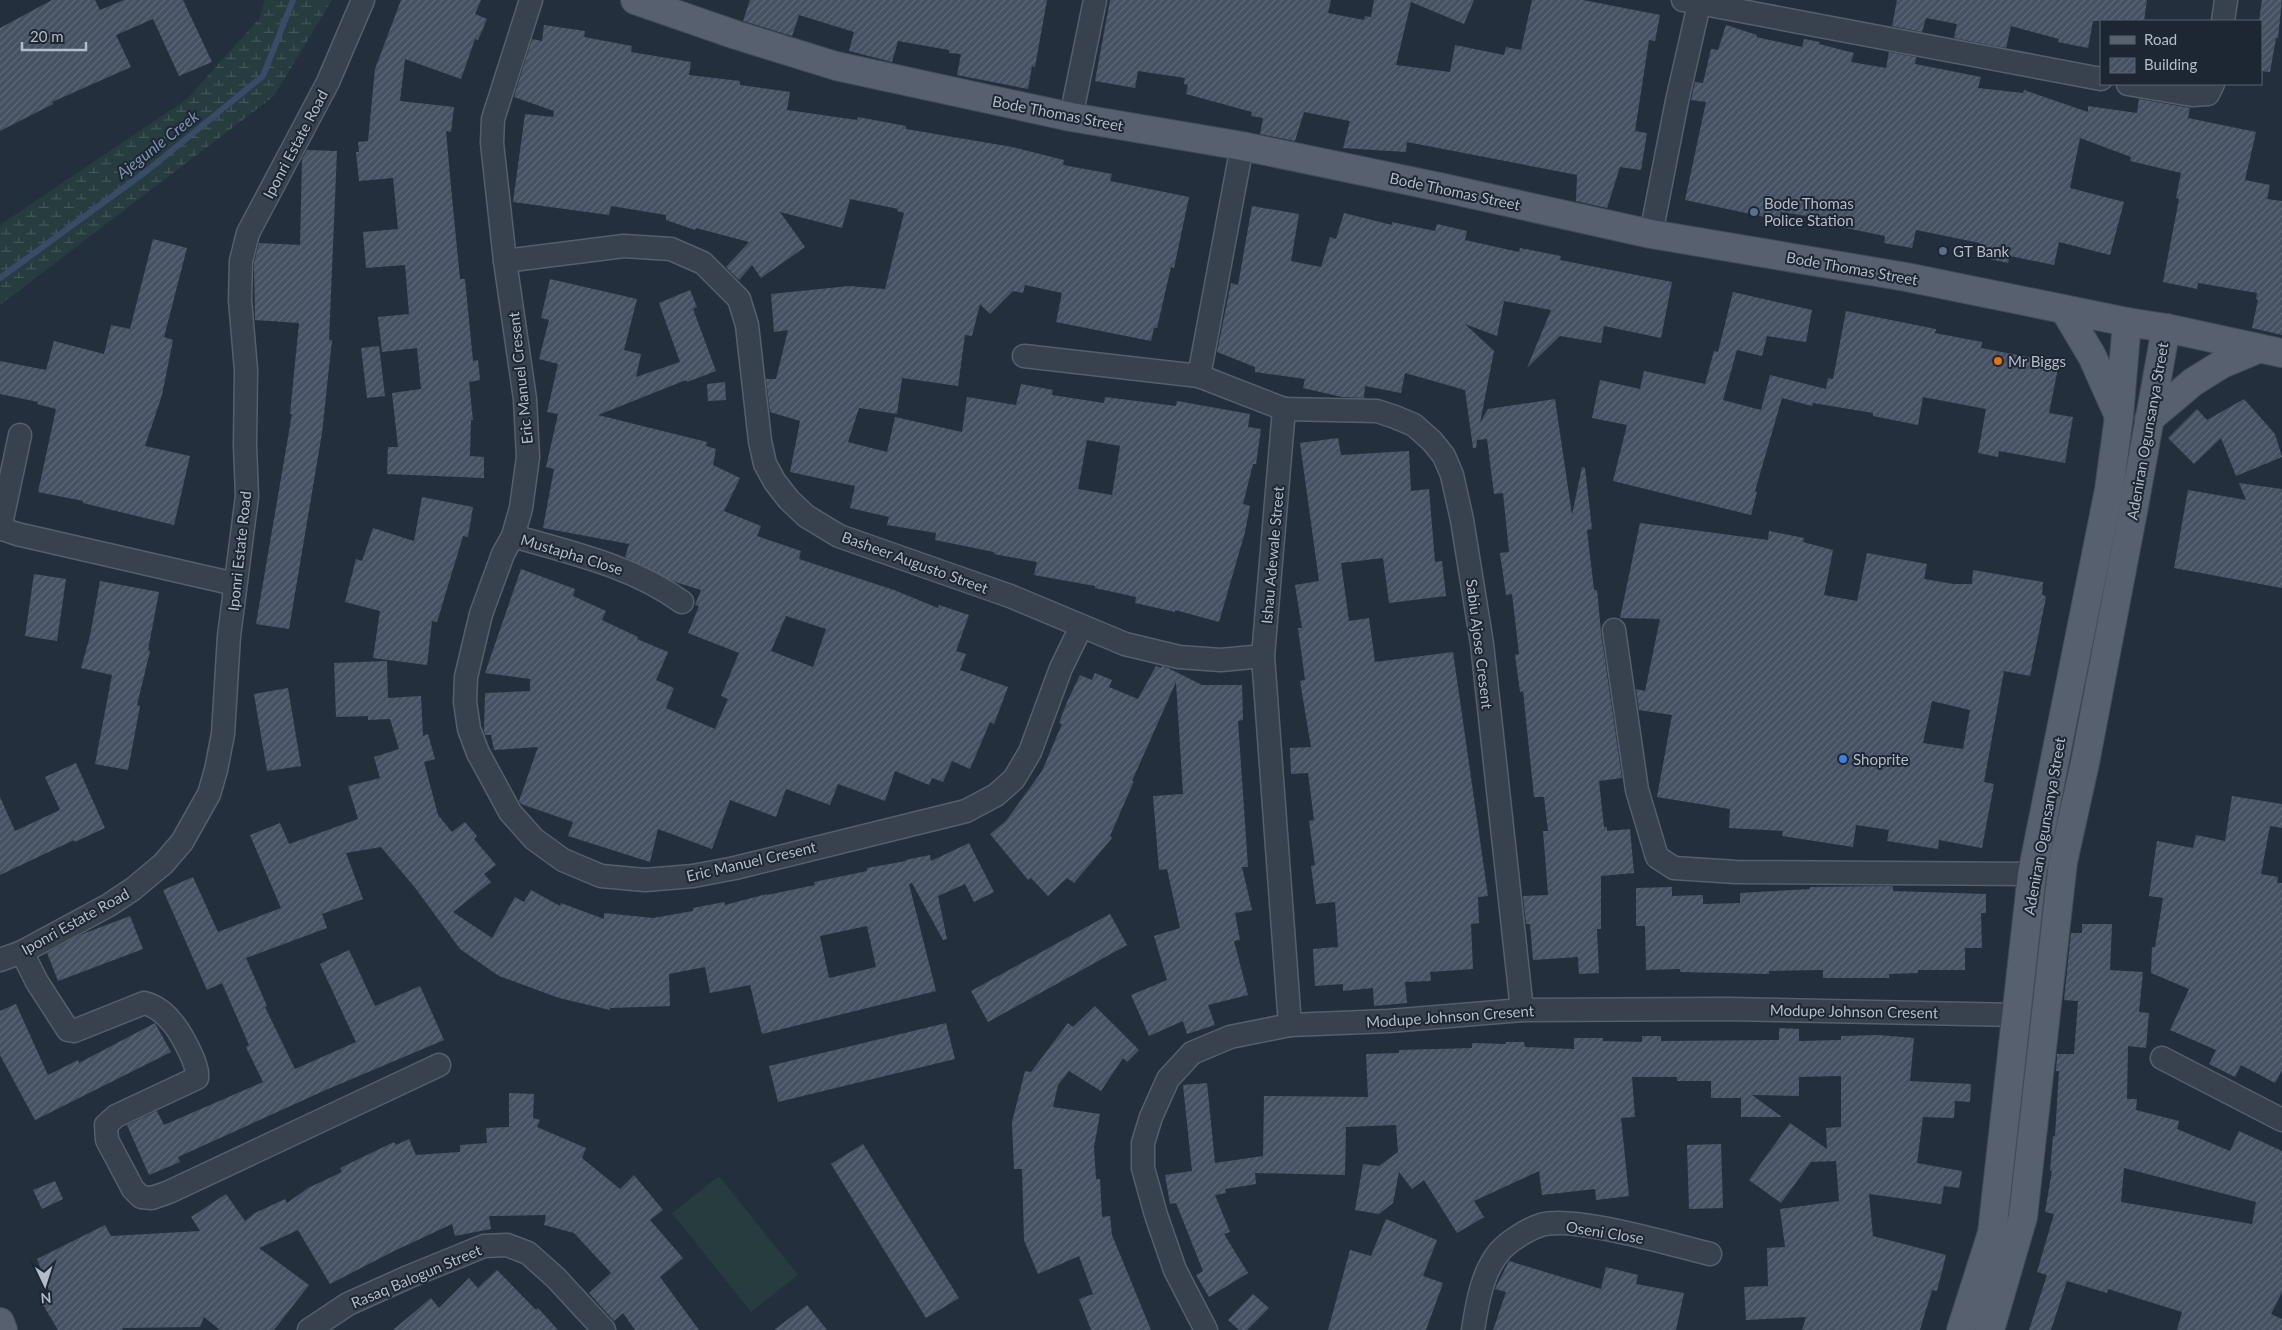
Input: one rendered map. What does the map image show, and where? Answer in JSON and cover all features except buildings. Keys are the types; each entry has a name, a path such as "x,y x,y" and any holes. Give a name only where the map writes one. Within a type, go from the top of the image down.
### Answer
{"main road":[{"name":"Bode Thomas Street","path":"635,0 736,36 836,66 1071,117 1242,146 1651,234 1906,276 2127,322 2166,328 2270,351"},
{"path":"2064,309 2092,356 2119,416"},
{"name":"Adeniran Ogunsanya Street","path":"1961,1330 1992,1233 2032,874 2109,490 2119,416 2127,322"},
{"name":"Adeniran Ogunsanya Street","path":"1990,1330 2023,1217 2063,862 2083,771 2166,328"},
{"path":"2149,419 2222,364 2270,351"},
{"path":"2053,766 2083,771"},
{"path":"0,1322 3,1330"}],"street":[{"name":"Iponri Estate Road","path":"0,960 22,952 108,905 133,889 163,864 175,849 196,818 209,794 223,734 229,636 247,496 244,445 246,370 240,300 241,260 248,233 328,82 363,0"},
{"name":"Eric Manuel Cresent","path":"531,0 493,119 493,159 505,260 525,398 528,457 521,508 513,536 503,554 481,614 474,641 466,677 465,702 469,729 478,753 510,812 528,832 563,860 601,876 645,880 692,876 735,868 853,837 910,826 966,811 996,795 1014,779 1030,752 1061,668 1081,627"},
{"path":"1071,117 1095,0"},
{"path":"2223,20 2226,0"},
{"path":"1651,234 1694,2 1819,24 2100,79"},
{"path":"2133,85 2192,96 2208,94 2212,85"},
{"path":"1199,376 1242,146"},
{"name":"Basheer Augusto Street","path":"505,260 624,246 671,249 704,263 738,299 747,325 760,441 765,464 775,482 789,500 806,516 839,536 1010,596 1125,644 1179,657 1221,660 1263,656"},
{"path":"1024,356 1199,376 1284,409"},
{"name":"Ishau Adewale Street","path":"1284,409 1263,656 1290,1025"},
{"name":"Sabiu Ajose Cresent","path":"1284,409 1377,411 1395,417 1414,425 1432,441 1444,456 1452,475 1462,520 1482,644 1522,1010"},
{"path":"20,435 0,528 17,534 235,584"},
{"name":"Mustapha Close","path":"513,536 610,564 660,586 682,602"},
{"path":"1614,630 1637,790 1657,857 1674,868 1736,872 2032,874"},
{"path":"22,952 42,990 68,1030 74,1031 144,1003 151,1004 170,1020 194,1061 198,1070 197,1078 116,1116 106,1125 107,1140 133,1189 141,1197 152,1198 169,1192 440,1065"},
{"name":"Modupe Johnson Cresent","path":"1206,1330 1175,1270 1156,1215 1143,1168 1143,1143 1151,1117 1168,1079 1192,1053 1230,1037 1290,1025 1389,1021 1522,1010 1727,1009 2016,1015"},
{"path":"2162,1058 2282,1120"},
{"name":"Oseni Close","path":"1472,1330 1478,1300 1488,1271 1499,1252 1516,1238 1542,1225 1570,1224 1601,1228 1710,1254"},
{"name":"Rasaq Balogun Street","path":"309,1330 348,1304 484,1246 507,1246 528,1252 556,1278 604,1330"}],"green space":[{"path":"265,0 332,0 274,96 0,305 0,225 187,99 259,19"},
{"path":"719,1176 798,1275 751,1312 672,1213"}],"waterway":[{"name":"Ajegunle Creek","path":"0,278 148,170 263,76 293,0"}],"place":[{"name":"Bode Thomas Police Station","path":"1754,212"},
{"name":"GT Bank","path":"1943,251"},
{"name":"Mr Biggs","path":"1998,361"},
{"name":"Shoprite","path":"1843,759"}]}
